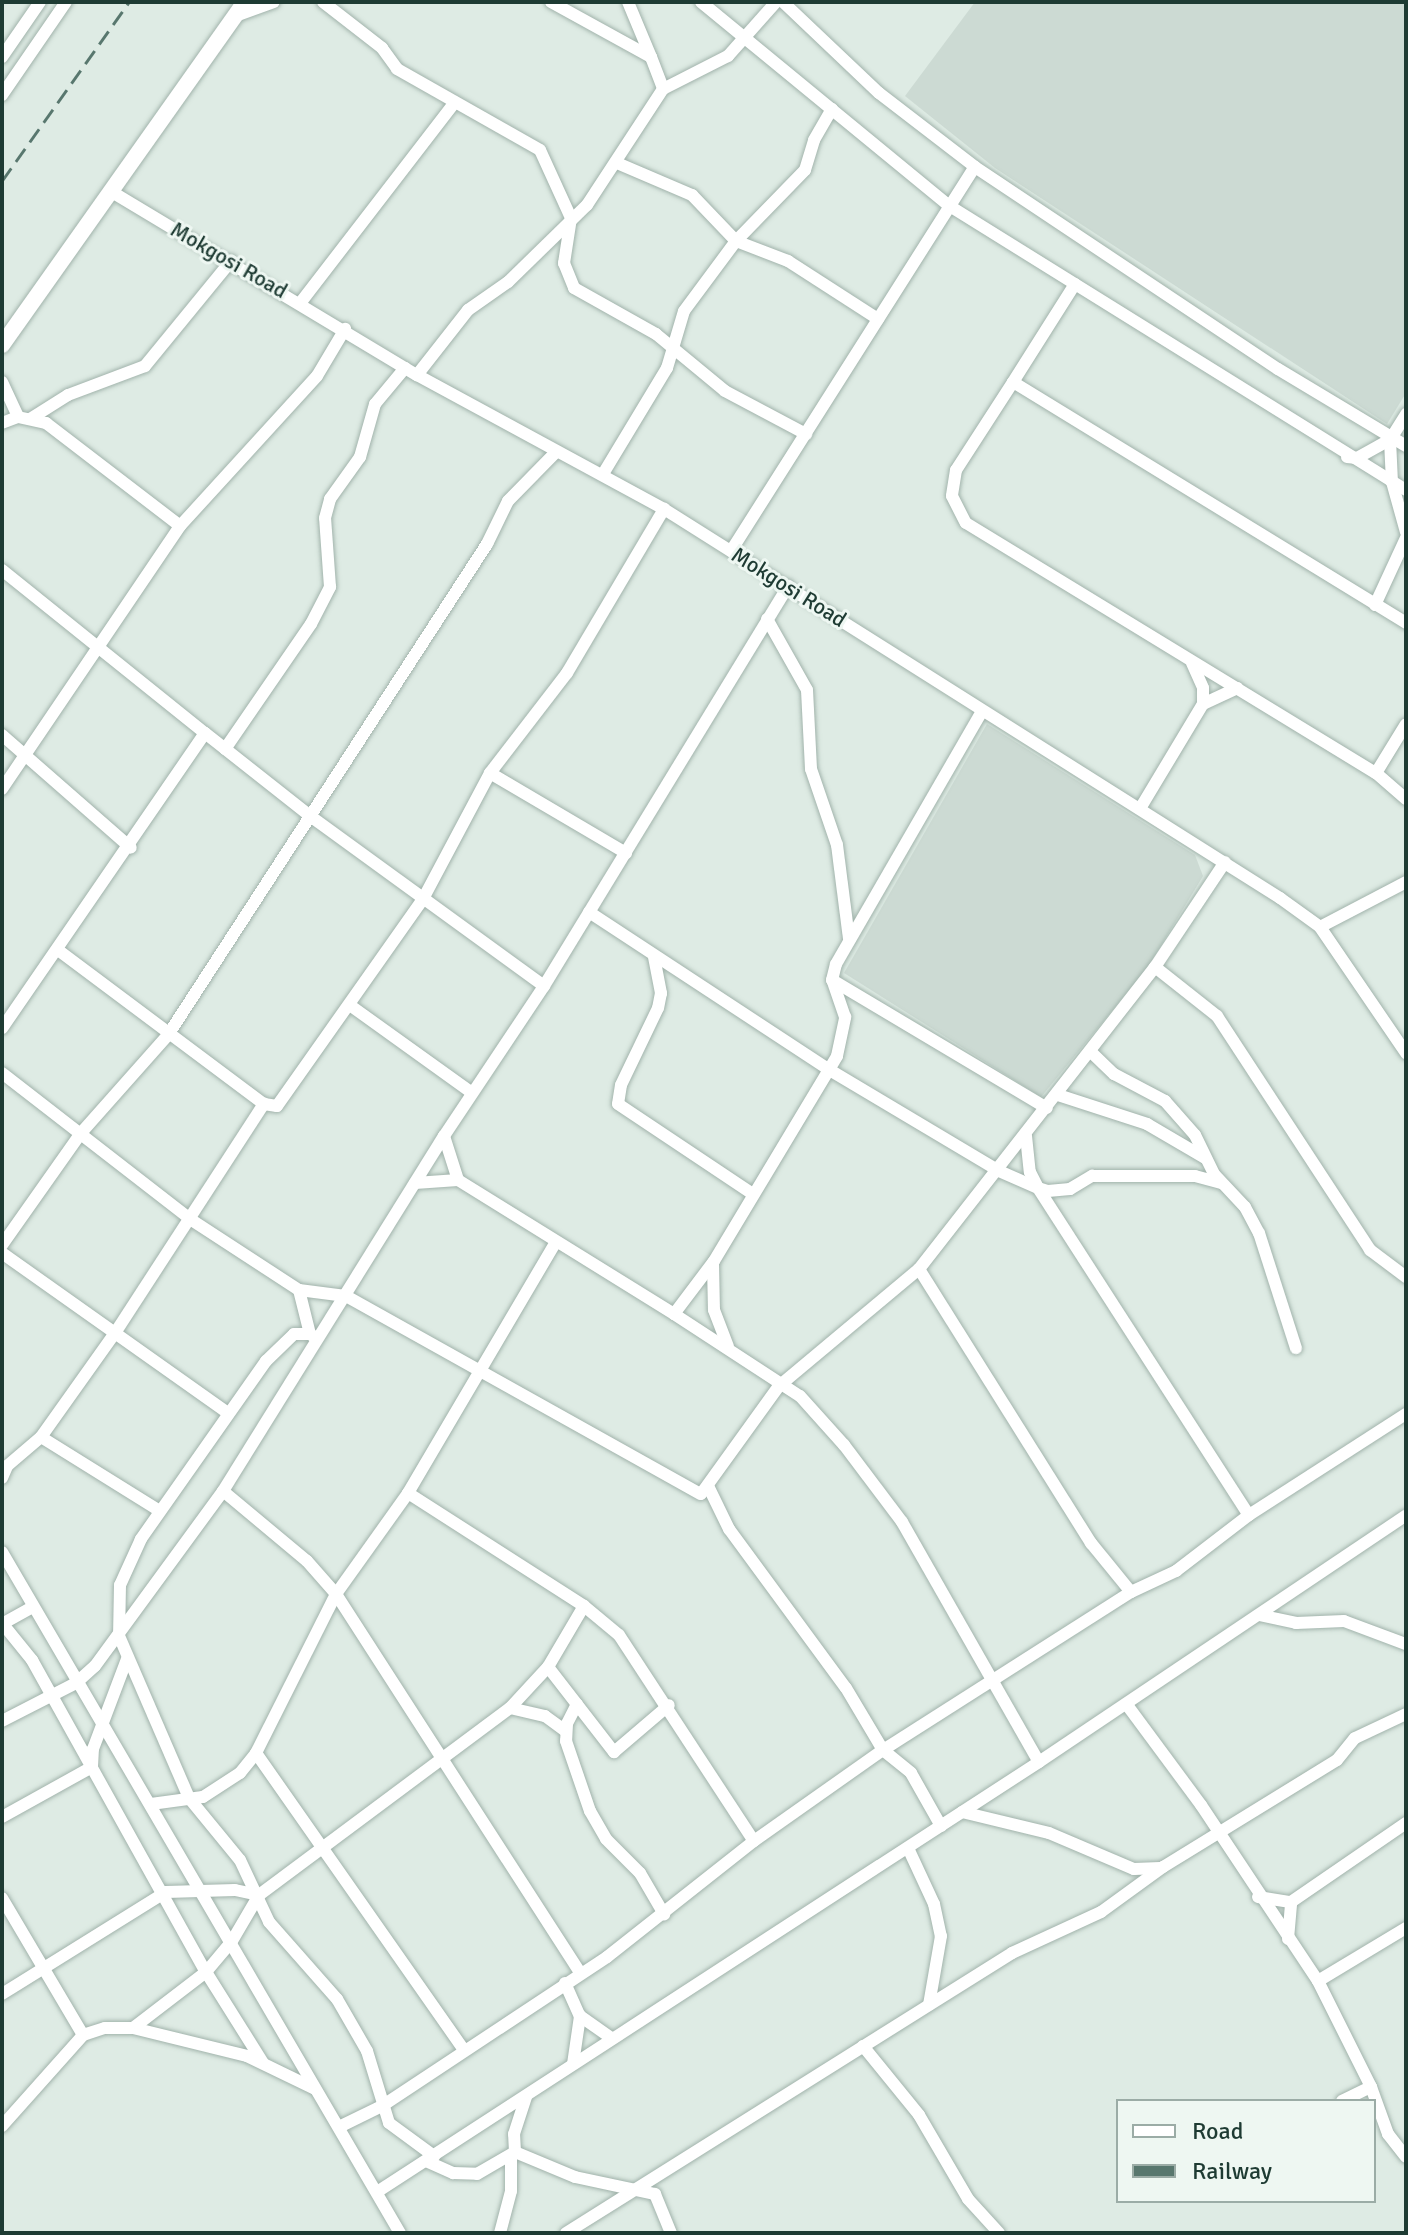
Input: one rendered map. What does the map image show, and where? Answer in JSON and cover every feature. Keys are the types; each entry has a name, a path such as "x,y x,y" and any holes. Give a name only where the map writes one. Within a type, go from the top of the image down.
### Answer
{"street":[{"path":"2,57 40,2"},
{"path":"2,95 66,2"},
{"path":"2,345 240,9 274,2"},
{"path":"323,2 382,48 397,69 533,141 546,157 571,218 564,263 574,288 672,346 708,380 806,434"},
{"path":"551,2 651,57"},
{"path":"628,2 663,89"},
{"path":"701,2 948,205 1344,456 1406,490"},
{"path":"417,375 468,310 508,282 571,218 617,163 663,89 717,63 747,38 776,2"},
{"path":"783,2 879,93 975,167 1390,440 1406,446"},
{"path":"301,302 455,102"},
{"path":"603,474 667,368 684,311 736,241 805,170 814,140 832,109"},
{"path":"617,163 692,195 736,241 788,261 878,319"},
{"path":"731,551 948,205 975,167"},
{"name":"Mokgosi Road","path":"112,192 301,302 417,375 664,509 1225,862 1320,927 1406,1053"},
{"path":"2,423 24,418 68,395 145,366 231,261"},
{"path":"1075,284 956,470 952,485 956,510 989,539 1376,773 1406,799"},
{"path":"2,789 180,526 317,376 345,329"},
{"path":"225,749 311,624 330,587 325,518 330,499 360,457 375,404 405,368"},
{"path":"2,382 24,418 46,423 180,526"},
{"path":"1013,382 1406,623"},
{"path":"1344,456 1357,458 1390,440 1406,414"},
{"path":"1375,605 1406,535 1392,482 1390,440"},
{"path":"2,1245 81,1133 168,1035 487,544 517,488 556,452"},
{"path":"58,950 264,1104 277,1106 285,1100 423,899 490,773 567,673 664,509"},
{"path":"2,570 310,816 544,986"},
{"path":"2,1721 50,1693 76,1683 119,1636 223,1491 313,1336 346,1296 444,1136 544,986 788,586"},
{"path":"767,619 807,690 811,769 837,845 849,939"},
{"path":"1141,807 1203,704 1203,688 1192,663"},
{"path":"1203,704 1237,688"},
{"path":"674,1314 714,1261 828,1069 844,1036 845,1017 832,980 849,939 982,711"},
{"path":"1376,773 1406,724"},
{"path":"2,1028 131,848 205,733"},
{"path":"2,735 24,759 131,848"},
{"path":"490,773 626,853"},
{"path":"2,1073 190,1219 299,1290 346,1296 701,1494 709,1488 742,1432 779,1386 919,1269 999,1171 1155,967 1225,862"},
{"path":"1320,927 1406,882"},
{"path":"589,912 828,1069 999,1171 1038,1188 1059,1193 1092,1176 1195,1176 1221,1183"},
{"path":"654,957 661,993 658,1008 621,1085 618,1104 753,1194"},
{"path":"1155,967 1217,1016 1370,1250 1406,1277"},
{"path":"832,980 1047,1108"},
{"path":"351,1006 472,1093"},
{"path":"1091,1052 1114,1074 1165,1101 1195,1135 1221,1183 1245,1207 1259,1233 1296,1348"},
{"path":"1058,1095 1147,1124 1206,1159"},
{"path":"3,1469 41,1437 117,1330 264,1104"},
{"path":"444,1136 458,1180"},
{"path":"1026,1136 1026,1159 1038,1188 1249,1515"},
{"path":"415,1183 458,1180 729,1347 779,1386 807,1401 872,1480 994,1679 1039,1762"},
{"path":"151,1804 203,1797 226,1784 256,1753 336,1594 408,1493 483,1373 556,1242"},
{"path":"2,1253 117,1330 228,1413"},
{"path":"714,1261 714,1310 729,1347"},
{"path":"919,1269 1091,1543 1131,1592"},
{"path":"299,1290 313,1336"},
{"path":"313,1336 287,1340 228,1413 160,1511 120,1585 119,1636 127,1659 163,1728 189,1798 240,1860 269,1922 337,1999 367,2051 389,2123 430,2159 453,2173 477,2174 513,2154 575,2177 655,2194 664,2206 671,2233"},
{"path":"339,2127 382,2106 580,1973 664,1914 754,1841 883,1750 1131,1592 1176,1571 1249,1515 1406,1414"},
{"path":"41,1437 160,1511"},
{"path":"709,1488 729,1529 846,1688 883,1750 911,1773 941,1826"},
{"path":"223,1491 307,1561 336,1594 580,1973"},
{"path":"408,1493 584,1606 619,1635 669,1705 754,1841"},
{"path":"377,2192 1127,1705 1406,1515"},
{"path":"2,1552 400,2233"},
{"path":"133,2028 206,1972 232,1941 259,1895 443,1761 510,1708 548,1667 584,1606"},
{"path":"33,1607 2,1624 50,1693 166,1892 206,1972 263,2063"},
{"path":"1259,1615 1296,1623 1344,1621 1406,1644"},
{"path":"2,1817 92,1767 127,1659"},
{"path":"548,1667 614,1752 669,1705"},
{"path":"566,1731 577,1704"},
{"path":"1127,1705 1201,1805 1258,1897 1318,1981 1375,2099"},
{"path":"510,1708 545,1716 566,1731 590,1811 606,1839 640,1873 664,1914"},
{"path":"566,2233 640,2190 1012,1953 1101,1912 1163,1867 1337,1760 1355,1738 1406,1714"},
{"path":"256,1753 464,2050"},
{"path":"962,1812 1049,1833 1134,1869 1163,1867"},
{"path":"1258,1897 1291,1902 1406,1823"},
{"path":"908,1848 934,1904 941,1936 929,2005"},
{"path":"2,1994 166,1892 235,1890 259,1895"},
{"path":"2,1898 83,2035"},
{"path":"1289,1940 1291,1902"},
{"path":"1318,1981 1406,1928"},
{"path":"565,1983 580,2016 611,2038"},
{"path":"573,2064 580,2016"},
{"path":"2,2126 83,2035 105,2028 133,2028 263,2063 317,2091"},
{"path":"863,2046 919,2115 968,2199 999,2233"},
{"path":"1346,2099 1371,2087"},
{"path":"500,2233 511,2191 514,2134 526,2096"},
{"path":"1376,2101 1388,2134 1406,2157"}],"shaded area":[{"path":"975,2 1406,2 1406,393 1387,424 995,168 905,96"},
{"path":"987,724 1195,855 1203,876 1148,967 1041,1097 844,973"}],"railway":[{"path":"2,181 129,2"}]}
